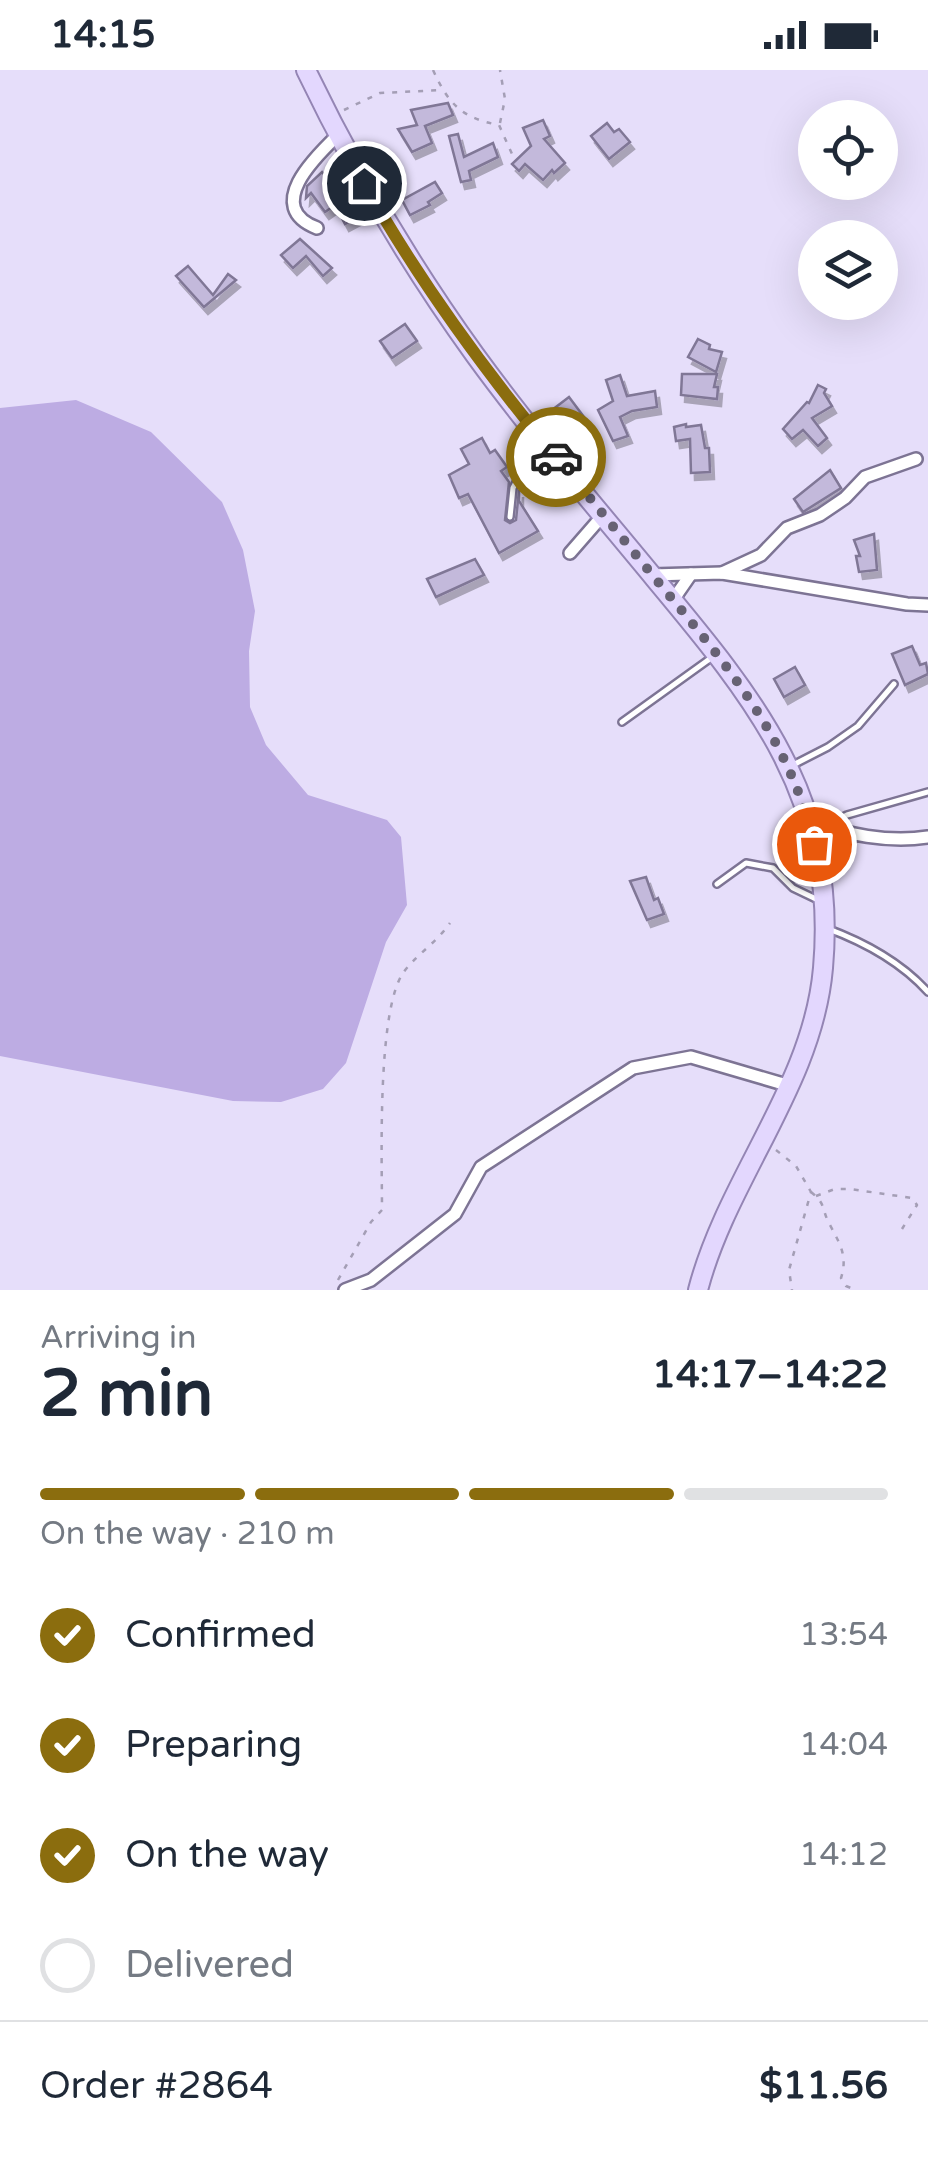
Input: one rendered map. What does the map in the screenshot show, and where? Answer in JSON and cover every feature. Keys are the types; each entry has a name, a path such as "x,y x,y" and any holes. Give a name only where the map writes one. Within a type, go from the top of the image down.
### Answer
{"main road":[{"path":"306,70 334,127 411,260 476,356 718,654 762,714 816,823 824,902 823,967 817,1006 790,1086 728,1210 698,1290"}],"street":[{"path":"317,228 305,223 296,212 294,192 334,127"},
{"path":"722,573 761,555 787,528 820,515 865,478 916,459"},
{"path":"570,553 604,514"},
{"path":"652,575 722,573 907,604 928,604"},
{"path":"673,600 690,574"},
{"path":"816,823 854,835 924,837 928,850"},
{"path":"820,869 854,835"},
{"path":"345,1290 371,1280 455,1214 481,1168 634,1068 691,1057 790,1086"}],"lane":[{"path":"510,517 513,488 540,437"},
{"path":"622,722 718,654"},
{"path":"788,767 858,726 894,684"},
{"path":"816,823 928,792"},
{"path":"717,884 746,863 773,868 794,888 824,902"},
{"path":"823,927 884,955 913,975 928,992"}],"path":[{"path":"434,70 444,90 471,120 499,124"},
{"path":"500,70 505,99 499,124 512,154"},
{"path":"334,127 380,93 444,90"},
{"path":"332,1290 382,1210 384,1075 390,1003 403,972 436,942 450,923"},
{"path":"764,1138 796,1166 811,1192 824,1203 830,1226 840,1239 841,1278 846,1286 856,1290"},
{"path":"816,1196 835,1188 912,1198 916,1205 902,1229"},
{"path":"792,1290 789,1270 811,1192"}],"shaded area":[{"path":"76,400 151,432 222,502 243,550 255,611 249,651 250,707 266,745 308,795 387,820 401,837 407,905 386,942 346,1063 323,1089 281,1102 233,1101 0,1056 0,408"}],"building":[{"path":"448,103 453,115 425,126 432,143 412,152 398,129 417,125 411,110"},
{"path":"543,120 550,136 544,139 565,163 543,180 525,164 519,171 512,164 531,146 523,128"},
{"path":"607,123 614,132 619,129 630,142 609,159 591,136"},
{"path":"458,134 464,157 493,143 498,157 469,171 471,180 461,182 449,136"},
{"path":"322,172 360,216 345,224 335,205 325,212 311,193 306,198 307,186"},
{"path":"435,182 442,193 428,202 430,205 410,215 402,200"},
{"path":"300,239 332,268 323,276 306,256 293,268 281,255"},
{"path":"188,266 213,295 228,274 236,280 204,307 176,276"},
{"path":"405,324 417,341 392,358 380,341"},
{"path":"698,339 710,345 709,349 722,352 716,372 688,357"},
{"path":"682,374 717,374 717,399 681,395"},
{"path":"620,375 627,396 655,391 657,407 620,417 628,436 613,441 598,410 613,401 606,380"},
{"path":"818,385 826,389 824,393 832,406 812,418 827,438 818,446 803,430 792,439 783,429 809,403"},
{"path":"569,397 584,417 568,430 552,410"},
{"path":"701,425 705,448 709,448 710,472 691,473 690,439 676,441 674,427"},
{"path":"482,438 490,453 495,450 507,467 501,471 509,482 505,520 516,520 519,490 519,501 538,531 499,553 468,494 459,498 449,475 469,464 461,449"},
{"path":"830,470 841,488 803,512 794,499"},
{"path":"874,534 877,570 859,572 856,556 860,556 854,540"},
{"path":"475,559 484,575 436,597 427,579"},
{"path":"912,646 920,665 926,663 928,674 905,685 892,654"},
{"path":"795,667 805,685 784,697 774,679"},
{"path":"646,877 664,914 647,920 630,881"}],"way so far":[{"path":"556,457 739,680 762,714 794,781 814,844"}],"route":[{"path":"364,183 476,356 556,457"}]}
